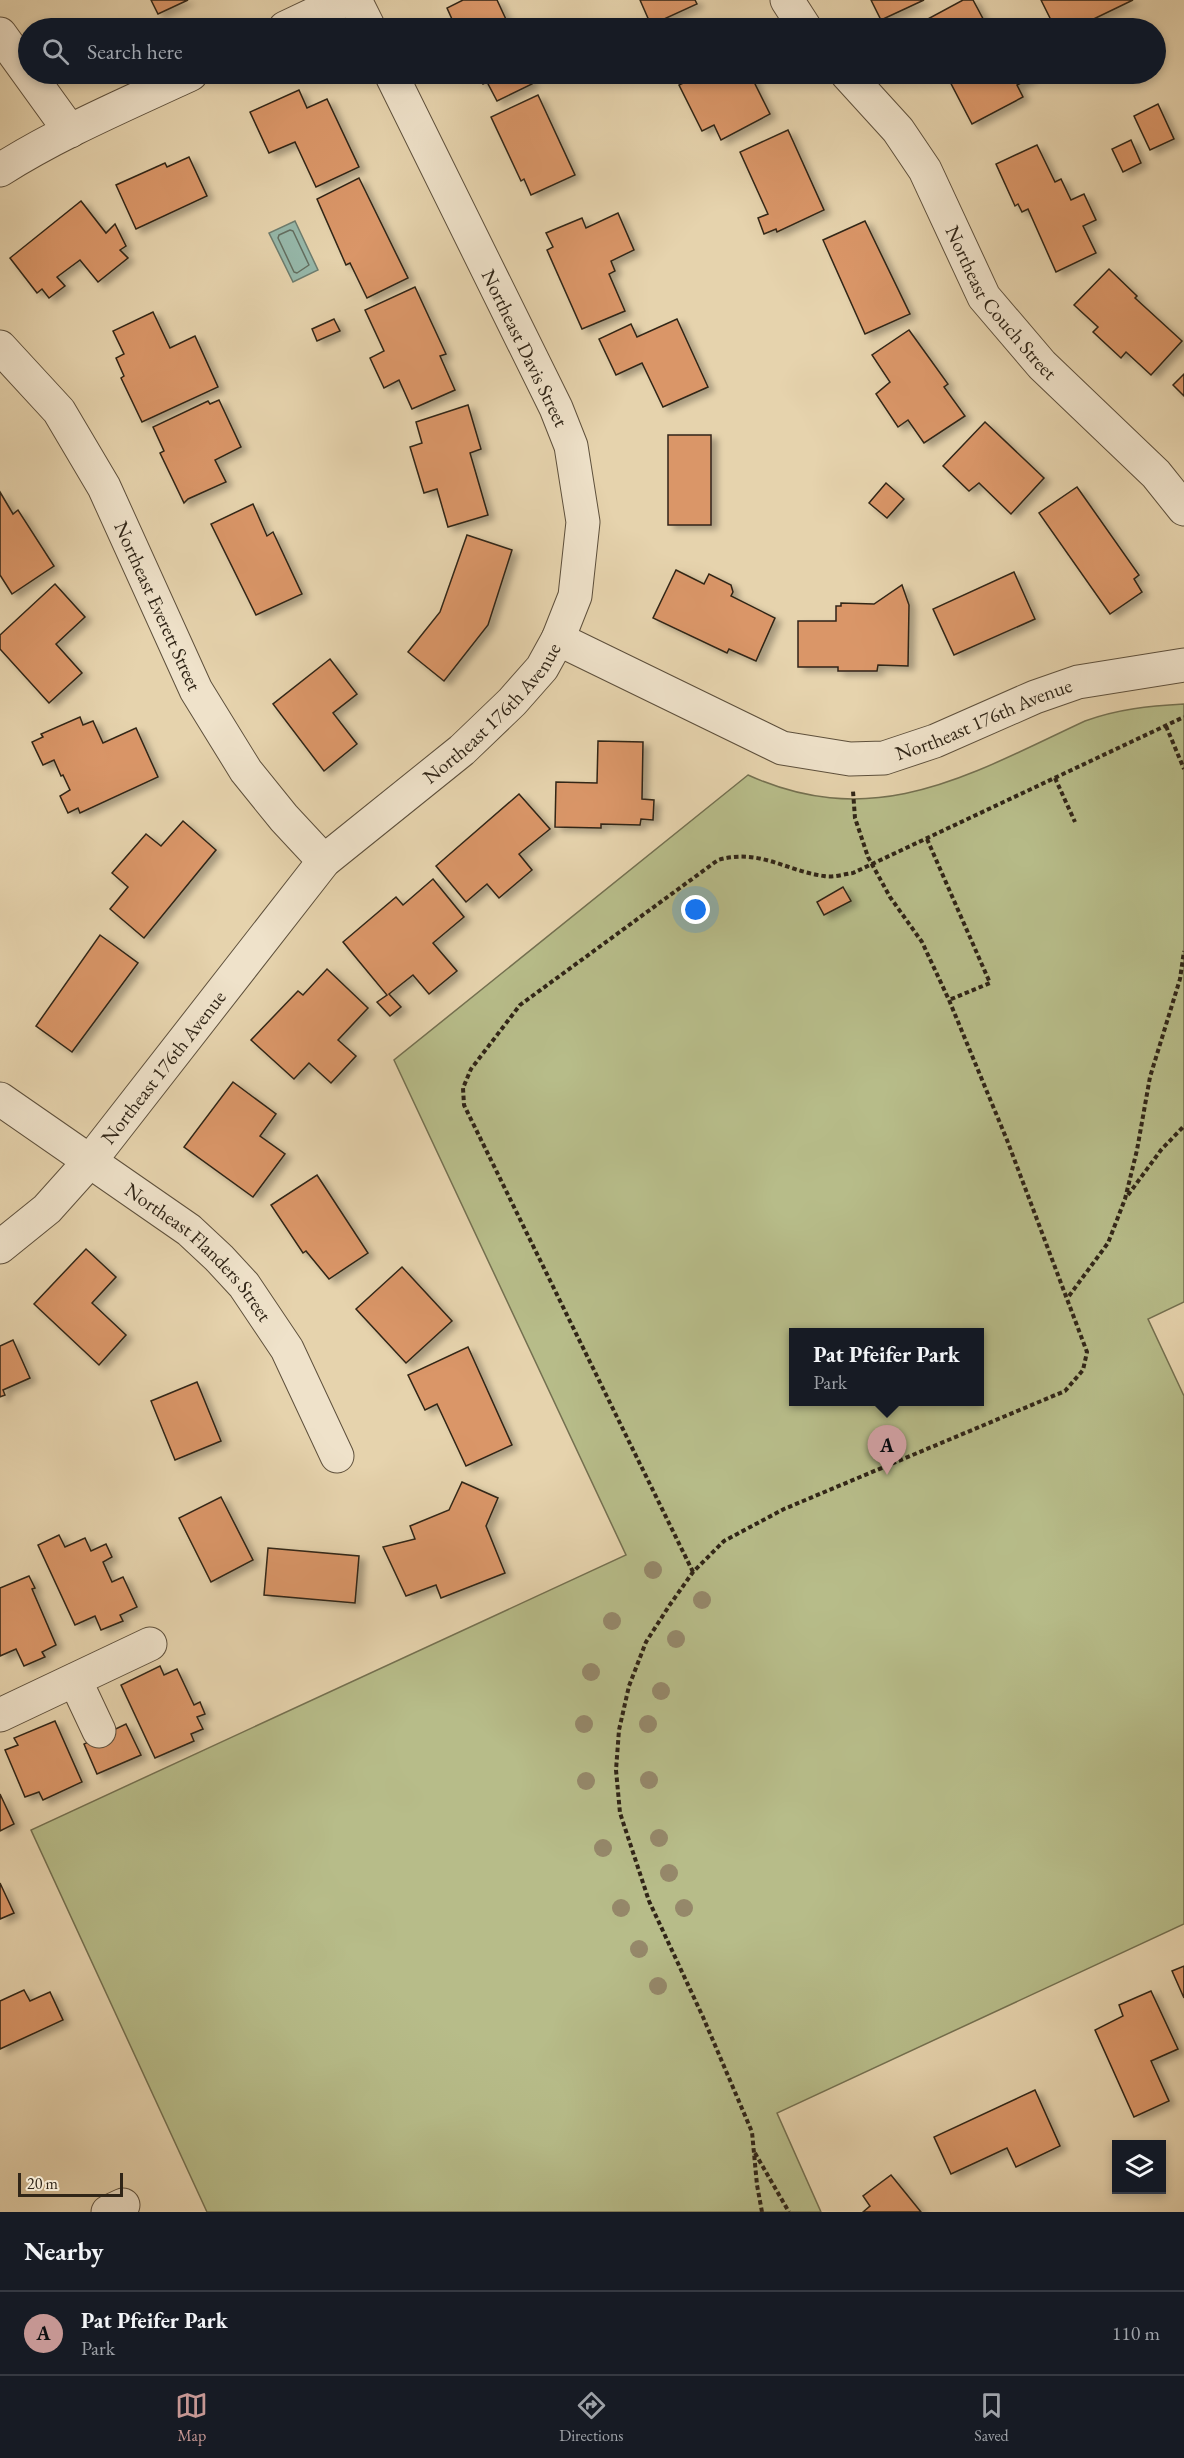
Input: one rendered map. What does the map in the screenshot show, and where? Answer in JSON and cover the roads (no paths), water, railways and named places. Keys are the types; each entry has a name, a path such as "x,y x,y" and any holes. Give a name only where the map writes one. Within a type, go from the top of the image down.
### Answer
{"street":[{"path":"306,18 344,0"},
{"path":"355,0 364,18"},
{"path":"787,0 799,18"},
{"path":"0,34 18,59"},
{"path":"36,84 70,131"},
{"path":"0,170 26,153 170,84"},
{"name":"Northeast Davis Street","path":"396,84 556,408 571,446 583,522 575,596 558,639"},
{"name":"Northeast Couch Street","path":"856,84 898,129 925,170 984,297 1042,365 1156,474 1184,509"},
{"name":"Northeast Everett Street","path":"0,347 59,411 104,486 196,690 246,771 284,818 324,861"},
{"name":"Northeast 176th Avenue","path":"0,1246 47,1209 90,1161 324,861 462,750 512,702 542,668 558,639 782,748 850,759 884,758 935,741 1035,697 1078,682 1184,665"},
{"name":"Northeast Flanders Street","path":"0,1099 189,1230 244,1285 288,1349 337,1456"},
{"path":"0,1715 150,1644"},
{"path":"75,1680 99,1731"}],"water":[{"path":"295,221 318,270 293,282 269,233"}],"place":[{"name":"Pat Pfeifer Park","path":"887,1475"}]}
